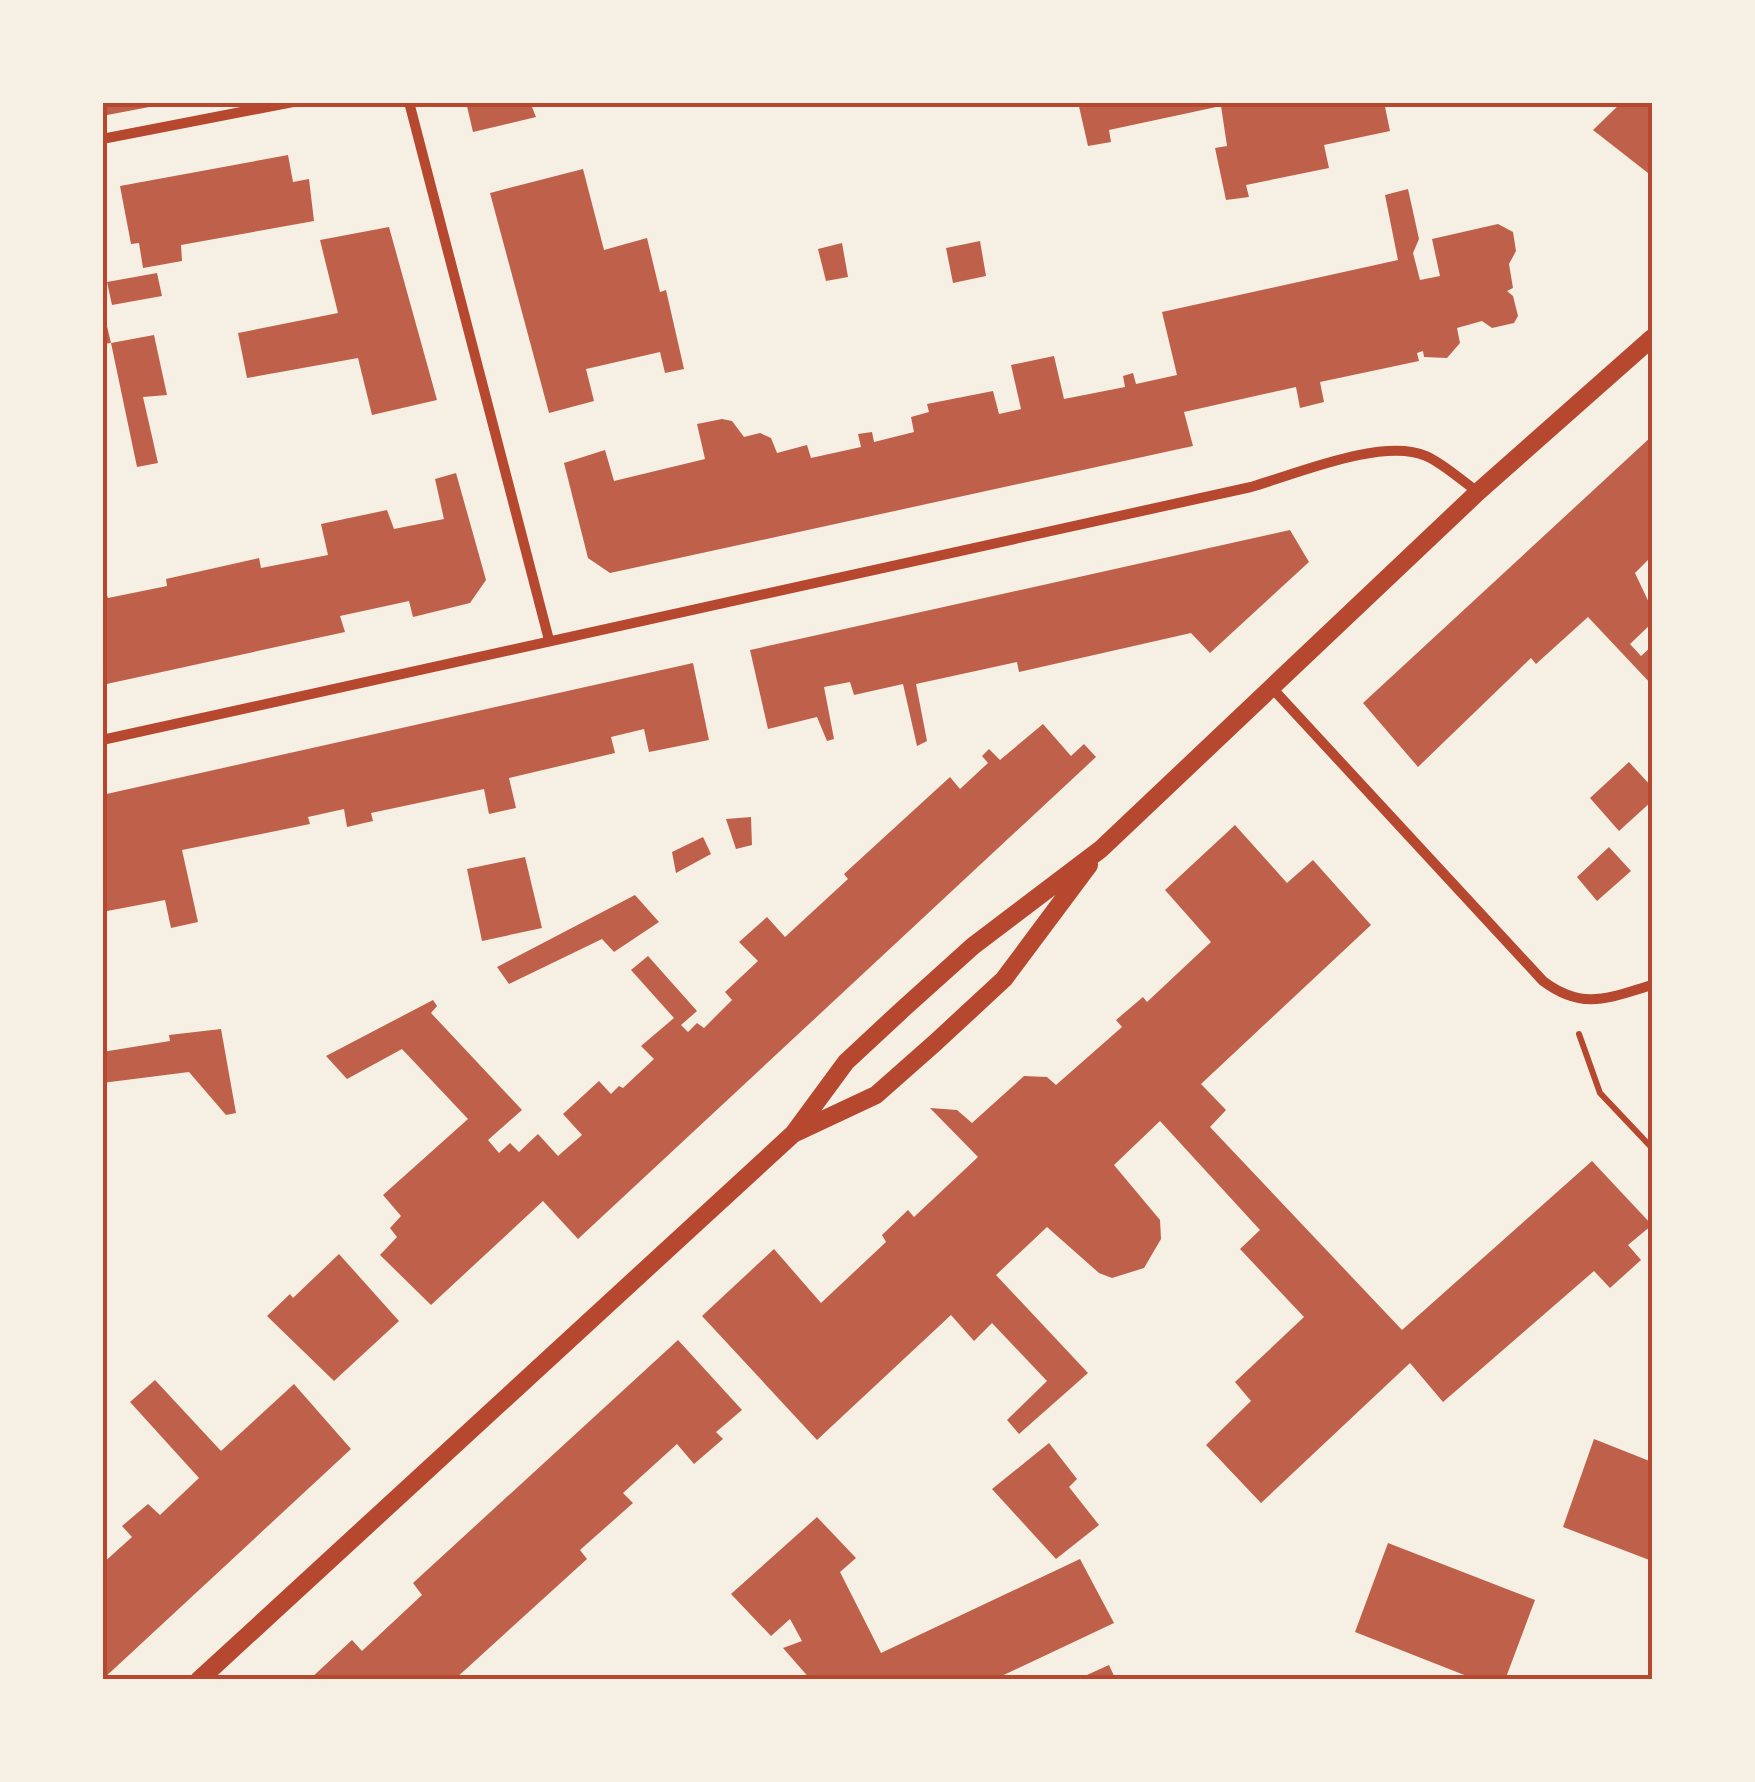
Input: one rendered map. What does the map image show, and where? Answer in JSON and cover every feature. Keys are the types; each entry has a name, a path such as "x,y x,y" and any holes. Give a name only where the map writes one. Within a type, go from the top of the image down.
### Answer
{"street":[{"path":"102,138 292,102"},
{"path":"409,102 549,640"},
{"path":"199,1680 793,1134 846,1062 903,1009 974,946 1102,849 1478,492 1652,338"},
{"path":"102,740 1251,486 1364,454 1400,452 1426,456 1478,492"},
{"path":"1272,688 1543,982 1566,998 1601,1000 1652,985"},
{"path":"793,1134 876,1095 1004,980 1102,849"}],"path":[{"path":"1566,998 1600,1093 1652,1148"}],"building":[{"path":"102,102 165,102 165,104 102,116"},
{"path":"466,102 530,102 536,117 473,132"},
{"path":"1078,102 1384,102 1390,131 1324,145 1329,168 1246,185 1249,197 1226,200 1215,148 1227,146 1221,106 1109,130 1111,142 1088,146"},
{"path":"1622,102 1652,102 1652,169 1648,173 1593,130"},
{"path":"288,155 293,182 309,179 314,221 181,245 182,261 143,268 139,243 131,244 120,186"},
{"path":"583,169 604,250 647,238 660,292 666,290 684,369 665,373 660,352 586,369 594,401 549,413 490,193"},
{"path":"1408,189 1419,239 1413,253 1420,280 1440,276 1432,239 1498,224 1513,232 1516,251 1509,264 1513,288 1507,291 1513,296 1518,316 1514,323 1492,328 1482,321 1457,328 1460,343 1447,358 1424,357 1423,351 1417,353 1419,361 1320,382 1324,402 1300,408 1296,387 1184,412 1193,446 610,573 588,558 564,463 605,450 614,481 705,459 697,424 722,419 732,421 744,437 760,433 771,438 777,453 807,445 811,458 861,447 858,434 872,432 874,442 914,432 911,417 929,412 927,404 993,391 999,414 1021,409 1011,365 1054,356 1064,399 1125,387 1123,376 1133,373 1136,384 1177,375 1162,312 1398,260 1385,195"},
{"path":"389,227 437,400 372,415 358,358 247,378 238,333 338,313 320,240"},
{"path":"980,241 986,276 953,283 946,248"},
{"path":"842,243 848,277 826,281 818,249"},
{"path":"157,273 162,296 112,305 107,282"},
{"path":"102,305 111,343 102,344"},
{"path":"154,335 167,395 143,397 158,463 137,467 111,343"},
{"path":"1652,436 1652,556 1635,573 1652,609 1652,623 1630,644 1641,656 1652,646 1652,685 1588,617 1536,664 1531,658 1418,767 1363,703"},
{"path":"456,473 486,580 470,603 413,617 409,601 340,616 345,632 102,685 102,583 108,598 167,586 166,579 259,558 261,568 328,555 321,524 387,510 394,529 444,519 435,479"},
{"path":"1290,530 1309,562 1210,653 1191,633 1019,672 1017,662 916,684 927,741 917,746 903,684 854,695 850,682 824,687 834,739 827,741 817,717 768,729 750,650"},
{"path":"693,663 709,740 649,752 644,729 611,737 615,753 509,778 516,808 489,814 484,789 371,813 373,821 347,827 344,809 308,817 310,824 182,850 198,922 171,928 165,900 102,912 102,795"},
{"path":"1043,724 1071,756 1084,744 1096,757 578,1239 543,1201 431,1305 380,1255 397,1237 390,1228 401,1216 383,1195 468,1119 402,1049 347,1079 326,1056 433,1000 437,1006 431,1013 522,1110 488,1140 499,1153 510,1143 519,1152 538,1134 558,1156 582,1135 563,1114 599,1081 611,1094 619,1086 623,1088 654,1059 641,1046 674,1018 631,970 648,956 697,1011 681,1025 688,1032 697,1023 704,1028 732,1000 725,992 758,961 739,942 767,917 785,937 848,879 844,874 950,777 960,789 988,763 982,756 989,749 1000,760"},
{"path":"1629,762 1652,787 1652,801 1619,831 1590,798"},
{"path":"751,817 752,845 736,849 726,819"},
{"path":"1235,825 1287,883 1313,860 1371,925 1201,1084 1226,1110 1210,1127 1402,1330 1592,1161 1652,1225 1628,1245 1641,1260 1610,1288 1594,1271 1443,1402 1410,1363 1261,1503 1206,1445 1251,1401 1235,1382 1304,1317 1240,1249 1260,1230 1160,1121 1114,1165 1160,1220 1161,1239 1144,1268 1112,1278 1099,1273 1047,1227 996,1275 1088,1373 1019,1434 1007,1420 1047,1381 992,1323 974,1341 951,1315 817,1440 702,1316 774,1249 821,1303 886,1242 882,1235 908,1210 914,1217 978,1157 930,1108 957,1110 972,1123 1024,1076 1047,1077 1056,1085 1122,1027 1116,1020 1143,997 1147,1002 1211,942 1165,890"},
{"path":"703,837 711,854 676,873 672,852"},
{"path":"1609,847 1631,871 1597,901 1577,877"},
{"path":"525,857 542,928 482,941 467,869"},
{"path":"635,895 659,922 614,952 602,939 509,984 497,967"},
{"path":"221,1029 236,1113 226,1115 189,1072 102,1083 102,1052 170,1041 169,1035"},
{"path":"339,1254 399,1321 334,1381 267,1316 290,1294 293,1298"},
{"path":"678,1340 742,1410 716,1432 723,1439 694,1464 677,1444 623,1493 633,1503 580,1550 587,1559 454,1680 309,1680 352,1640 362,1651 422,1595 413,1583"},
{"path":"155,1380 221,1451 294,1384 351,1449 102,1680 102,1564 132,1537 122,1526 148,1504 160,1515 199,1478 130,1402"},
{"path":"1594,1439 1652,1462 1652,1561 1563,1527"},
{"path":"1049,1443 1077,1479 1069,1487 1099,1525 1056,1559 992,1489"},
{"path":"817,1517 856,1558 840,1572 881,1653 1080,1559 1114,1623 993,1680 811,1680 783,1648 802,1641 790,1619 771,1636 731,1594"},
{"path":"1388,1543 1535,1600 1505,1680 1477,1680 1355,1632"},
{"path":"1109,1665 1116,1680 1078,1680 1089,1674"}]}
